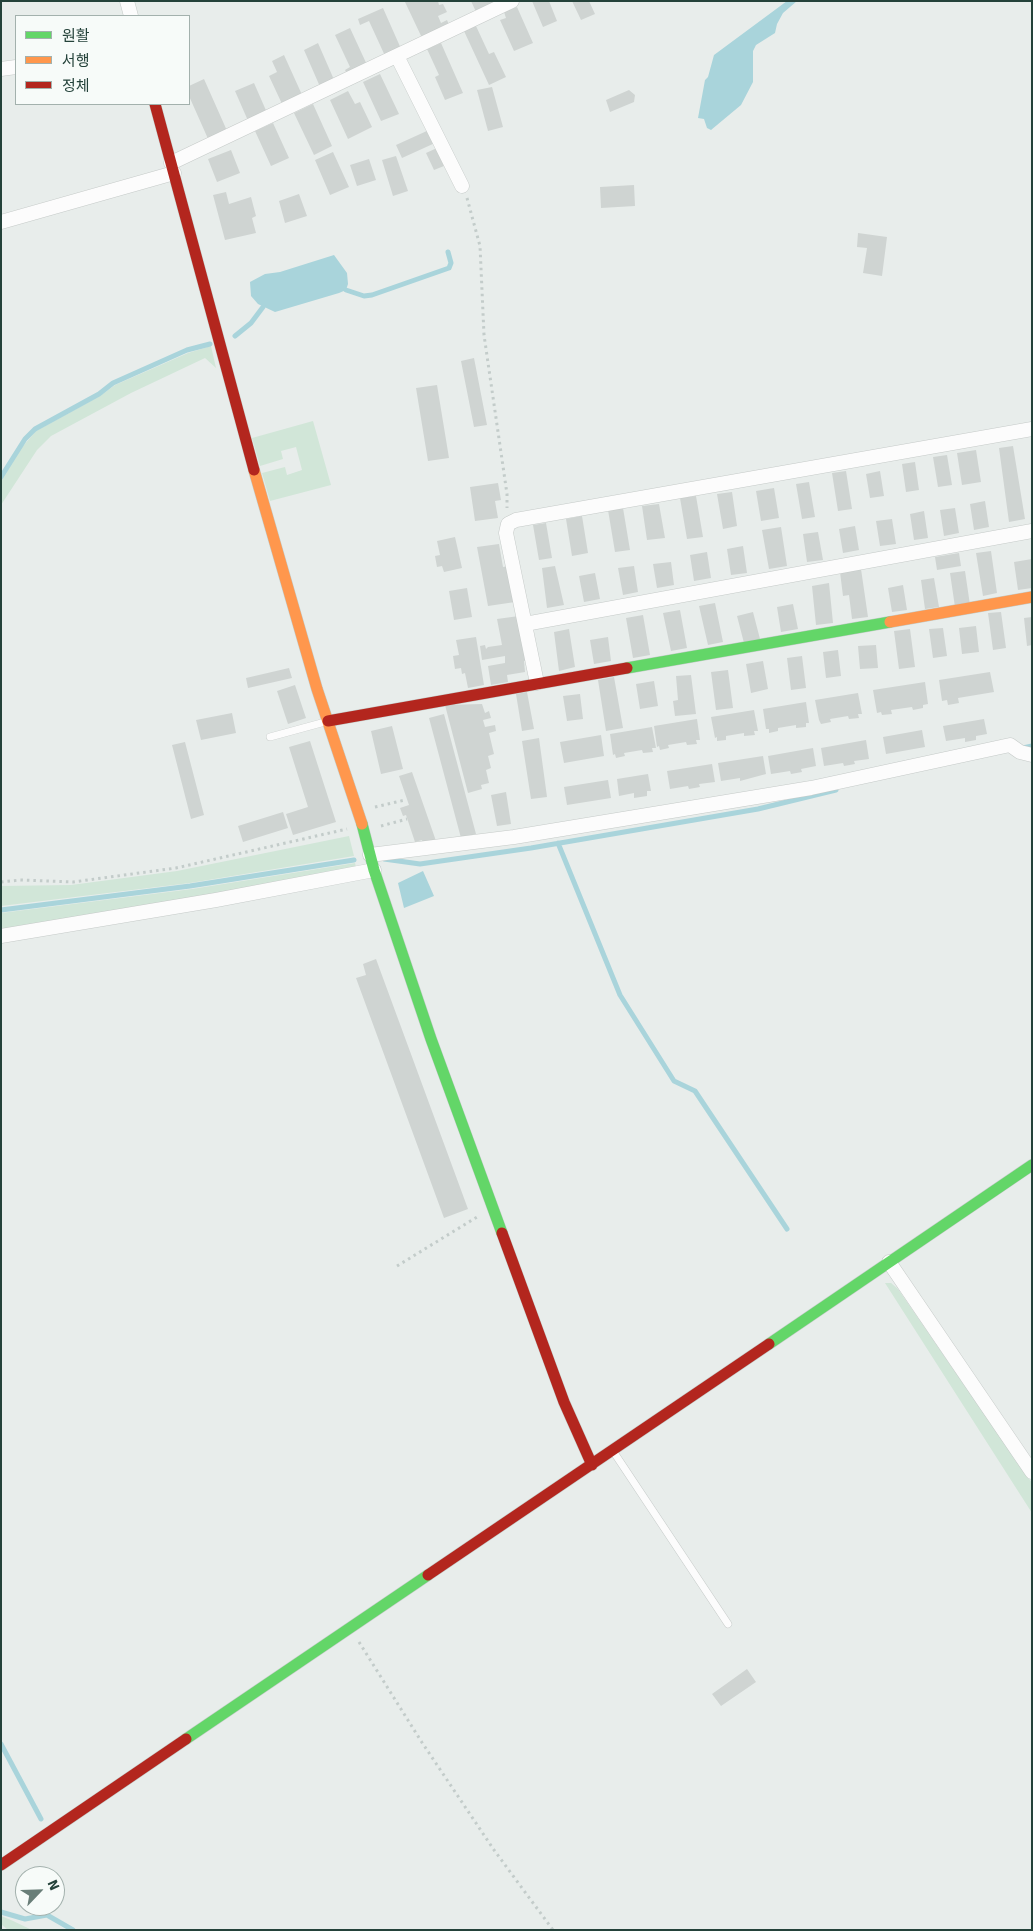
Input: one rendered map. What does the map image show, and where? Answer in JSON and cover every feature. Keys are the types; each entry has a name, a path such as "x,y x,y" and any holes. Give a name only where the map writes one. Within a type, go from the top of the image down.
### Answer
{"street":[{"path":"127,1 131,15"},
{"path":"1,222 172,168 512,1"},
{"path":"398,56 462,186"},
{"path":"1,69 15,66"},
{"path":"155,105 256,476 374,870 431,1039 492,1207 564,1402 592,1465"},
{"path":"537,683 506,533 508,524 516,520 1032,429"},
{"path":"525,624 1032,531"},
{"path":"328,721 1032,598"},
{"path":"370,855 514,837 811,788 1010,745 1020,752 1032,755"},
{"path":"1,936 216,900 374,870"},
{"path":"1,1865 1032,1165"},
{"path":"889,1262 1032,1472"}],"lane":[{"path":"270,737 328,721"},
{"path":"612,1450 728,1624"}],"path":[{"path":"462,186 470,206 480,246 484,335 507,494 508,524"},
{"path":"358,812 405,800"},
{"path":"1,882 20,880 73,882 176,868 407,819"},
{"path":"397,1266 492,1207"},
{"path":"351,1628 426,1748 494,1850 553,1930"}],"green space":[{"path":"211,346 216,368 205,358 131,393 51,436 37,450 1,505 1,480 17,453 36,431 100,396 115,385 188,353"},
{"path":"313,421 331,485 270,501 262,473 285,467 287,475 302,470 296,447 281,451 283,459 260,466 252,438"},
{"path":"349,836 354,856 190,883 1,906 1,886 71,885 177,871"},
{"path":"355,863 356,867 216,895 1,931 1,913 192,889"},
{"path":"885,1283 891,1283 898,1289 1032,1483 1032,1513"},
{"path":"1,1916 32,1930 8,1930 1,1924"}],"water":[{"path":"787,1 797,1 783,13 775,33 756,45 753,51 753,82 741,105 711,130 707,128 704,119 698,118 705,80 708,77 714,55"},
{"path":"334,255 347,273 348,284 346,290 275,312 258,304 251,296 250,282 265,274 280,272"},
{"path":"423,871 434,896 404,908 398,883"}],"building":[{"path":"438,1 439,5 443,4 447,12 438,16 441,23 447,20 450,27 423,40 405,2"},
{"path":"471,1 496,1 477,14"},
{"path":"532,1 549,1 557,21 543,27"},
{"path":"572,1 589,1 595,14 581,20"},
{"path":"517,7 533,43 514,51 500,20 506,18 504,12"},
{"path":"383,8 402,51 386,58 369,21 360,25 358,19"},
{"path":"476,26 489,54 494,52 506,77 489,85 464,31"},
{"path":"350,28 368,67 348,76 345,70 350,67 335,35"},
{"path":"318,43 335,82 321,89 304,50"},
{"path":"441,43 463,93 445,100 435,77 439,75 427,49"},
{"path":"284,55 303,97 283,106 269,76 277,72 272,61"},
{"path":"380,74 399,114 381,121 363,82"},
{"path":"204,79 228,133 209,141 190,98 190,86"},
{"path":"254,83 268,115 249,123 235,91"},
{"path":"492,87 503,127 488,131 477,90"},
{"path":"629,90 635,95 634,102 610,112 606,100"},
{"path":"348,91 355,104 360,102 372,127 348,139 330,100"},
{"path":"313,104 332,146 314,155 294,113"},
{"path":"273,123 289,158 271,166 255,131"},
{"path":"429,130 435,143 402,158 396,145"},
{"path":"437,148 444,166 434,170 426,153"},
{"path":"231,150 240,173 217,182 208,159"},
{"path":"333,152 349,187 330,195 315,160"},
{"path":"396,156 408,191 393,196 382,160"},
{"path":"369,159 376,180 357,186 350,165"},
{"path":"634,185 635,206 601,208 600,187"},
{"path":"226,192 229,204 251,197 256,216 252,218 256,233 225,240 213,195"},
{"path":"299,194 307,216 285,223 279,201"},
{"path":"858,233 887,237 882,276 863,273 867,248 857,247"},
{"path":"474,358 487,425 474,427 461,361"},
{"path":"437,385 449,458 428,461 416,388"},
{"path":"1013,446 1025,519 1009,522 999,448"},
{"path":"976,450 981,482 962,485 957,453"},
{"path":"947,455 952,485 938,487 933,457"},
{"path":"915,462 919,490 906,492 902,464"},
{"path":"846,471 852,509 838,511 832,473"},
{"path":"880,471 884,496 870,498 866,474"},
{"path":"809,482 815,517 802,519 796,484"},
{"path":"498,483 501,500 495,501 498,518 475,521 470,487"},
{"path":"774,488 779,518 761,521 756,491"},
{"path":"732,492 737,526 723,529 717,494"},
{"path":"696,496 703,537 687,539 680,498"},
{"path":"985,501 989,527 974,530 970,504"},
{"path":"659,504 665,538 647,540 642,506"},
{"path":"623,508 630,550 615,552 608,510"},
{"path":"955,508 959,533 944,536 940,510"},
{"path":"924,511 928,538 914,540 910,514"},
{"path":"582,516 588,553 572,556 566,519"},
{"path":"892,519 896,544 880,546 876,521"},
{"path":"546,523 552,558 539,560 533,525"},
{"path":"855,526 859,550 843,553 839,529"},
{"path":"781,527 787,566 769,569 762,530"},
{"path":"818,532 823,560 807,562 803,534"},
{"path":"455,537 462,568 444,572 442,566 437,567 435,556 440,555 437,541"},
{"path":"499,544 503,567 509,566 515,602 488,606 477,547"},
{"path":"743,546 747,573 731,575 727,549"},
{"path":"991,551 997,593 983,596 976,553"},
{"path":"707,552 711,578 694,581 690,555"},
{"path":"959,553 961,566 937,570 935,557"},
{"path":"1032,559 1032,588 1018,590 1014,562"},
{"path":"671,562 674,585 657,588 653,564"},
{"path":"555,566 564,605 547,608 542,568"},
{"path":"634,566 638,592 623,595 618,568"},
{"path":"861,569 868,617 852,619 849,595 843,596 840,572"},
{"path":"965,571 970,605 955,607 950,573"},
{"path":"595,573 600,599 584,602 579,576"},
{"path":"934,578 939,607 925,609 921,580"},
{"path":"829,583 833,623 816,625 812,586"},
{"path":"903,585 907,610 892,612 888,588"},
{"path":"467,588 472,617 454,620 449,591"},
{"path":"715,603 723,642 708,645 699,606"},
{"path":"793,604 798,629 781,632 777,607"},
{"path":"680,610 687,648 671,651 663,613"},
{"path":"753,612 760,639 744,643 737,616"},
{"path":"1001,612 1006,648 993,650 988,613"},
{"path":"643,615 650,655 633,658 626,618"},
{"path":"519,616 527,660 524,661 525,672 507,675 508,682 491,685 488,666 505,663 505,656 482,660 480,646 485,645 486,649 502,645 497,619"},
{"path":"1032,617 1032,645 1027,646 1024,618"},
{"path":"976,626 979,652 962,654 959,628"},
{"path":"943,628 947,656 933,658 929,629"},
{"path":"569,629 575,667 559,671 554,632"},
{"path":"910,629 915,667 899,669 894,631"},
{"path":"476,637 484,685 468,688 465,673 462,674 461,668 455,669 453,656 459,655 456,640"},
{"path":"608,637 611,661 594,664 590,640"},
{"path":"876,645 878,668 860,669 858,646"},
{"path":"838,650 841,676 826,678 823,652"},
{"path":"802,656 806,688 791,690 787,658"},
{"path":"763,661 768,689 751,693 746,664"},
{"path":"289,668 292,678 248,688 246,678"},
{"path":"728,670 733,708 716,710 711,672"},
{"path":"990,672 994,692 958,698 959,703 948,705 947,700 942,701 939,680"},
{"path":"691,675 696,714 675,716 673,701 678,700 676,676"},
{"path":"614,677 623,728 606,731 598,680"},
{"path":"654,681 658,706 640,709 636,684"},
{"path":"925,682 928,704 923,705 923,708 913,710 912,707 891,710 892,714 882,715 881,712 877,713 873,690"},
{"path":"295,685 306,718 288,724 277,691"},
{"path":"527,692 534,729 522,731 516,694"},
{"path":"858,693 862,714 858,714 859,718 849,719 848,716 830,719 831,722 821,724 815,700"},
{"path":"580,694 583,719 567,721 563,696"},
{"path":"806,702 809,723 806,723 806,727 796,728 796,725 778,728 778,731 769,733 769,729 766,729 763,709"},
{"path":"482,704 485,713 489,711 491,718 483,720 485,727 495,725 496,731 489,733 494,754 488,756 491,768 486,770 489,783 481,785 482,789 468,793 445,705"},
{"path":"754,710 758,731 754,731 755,735 744,736 744,733 726,736 726,740 717,741 711,717"},
{"path":"232,713 236,733 201,740 196,720"},
{"path":"444,714 476,834 461,838 429,718"},
{"path":"697,719 700,740 696,740 697,744 687,745 686,742 668,745 669,748 660,750 659,746 657,747 654,726"},
{"path":"984,719 987,734 976,736 976,740 965,742 965,738 946,741 943,726"},
{"path":"392,726 403,769 381,774 371,731"},
{"path":"652,727 656,748 652,748 653,752 643,753 642,750 624,753 625,756 616,758 615,754 613,755 610,734"},
{"path":"922,730 925,747 886,754 883,737"},
{"path":"601,735 604,756 564,763 560,742"},
{"path":"539,738 547,797 531,799 522,741"},
{"path":"866,740 869,759 854,761 855,764 844,766 843,763 824,766 821,748"},
{"path":"310,741 336,822 293,835 286,814 308,807 289,747"},
{"path":"185,742 204,815 191,819 172,745"},
{"path":"813,748 816,766 801,769 802,772 791,774 790,771 771,774 768,756"},
{"path":"763,756 766,774 740,781 740,778 721,781 718,763"},
{"path":"712,764 715,782 699,784 700,787 689,789 688,786 670,789 667,771"},
{"path":"412,772 436,841 423,845 422,840 415,842 406,815 403,816 400,808 409,805 399,776"},
{"path":"648,774 651,791 647,791 647,796 634,798 634,793 619,796 617,779"},
{"path":"608,780 611,798 567,805 564,787"},
{"path":"506,792 511,824 497,826 491,795"},
{"path":"283,812 288,828 243,842 238,826"},
{"path":"376,959 468,1209 444,1218 356,978 366,975 363,964"},
{"path":"747,1669 756,1682 721,1706 712,1694"}],"waterway":[{"path":"346,290 364,296 372,295 449,268 451,263 448,252"},
{"path":"235,336 251,323 263,307"},
{"path":"1,477 25,439 35,429 99,394 113,383 187,350 210,344"},
{"path":"1023,748 1032,746"},
{"path":"384,859 420,864 531,848 758,809 836,790"},
{"path":"558,843 620,995 674,1081 695,1091 787,1229"},
{"path":"1,910 190,886 354,860"},
{"path":"1,1744 41,1819"},
{"path":"1,1912 25,1919 47,1915 73,1930"}],"traffic: fast":[{"path":"627,668 890,622"},
{"path":"362,824 374,870 431,1039 502,1233"},
{"path":"769,1344 1032,1165"},
{"path":"186,1739 428,1575"}],"traffic: slow":[{"path":"254,470 317,689 362,824"},
{"path":"890,622 1032,597"}],"traffic: jam":[{"path":"155,105 254,470"},
{"path":"328,721 627,668"},
{"path":"502,1233 564,1402 592,1465"},
{"path":"428,1575 769,1344"},
{"path":"1,1865 186,1739"}]}
